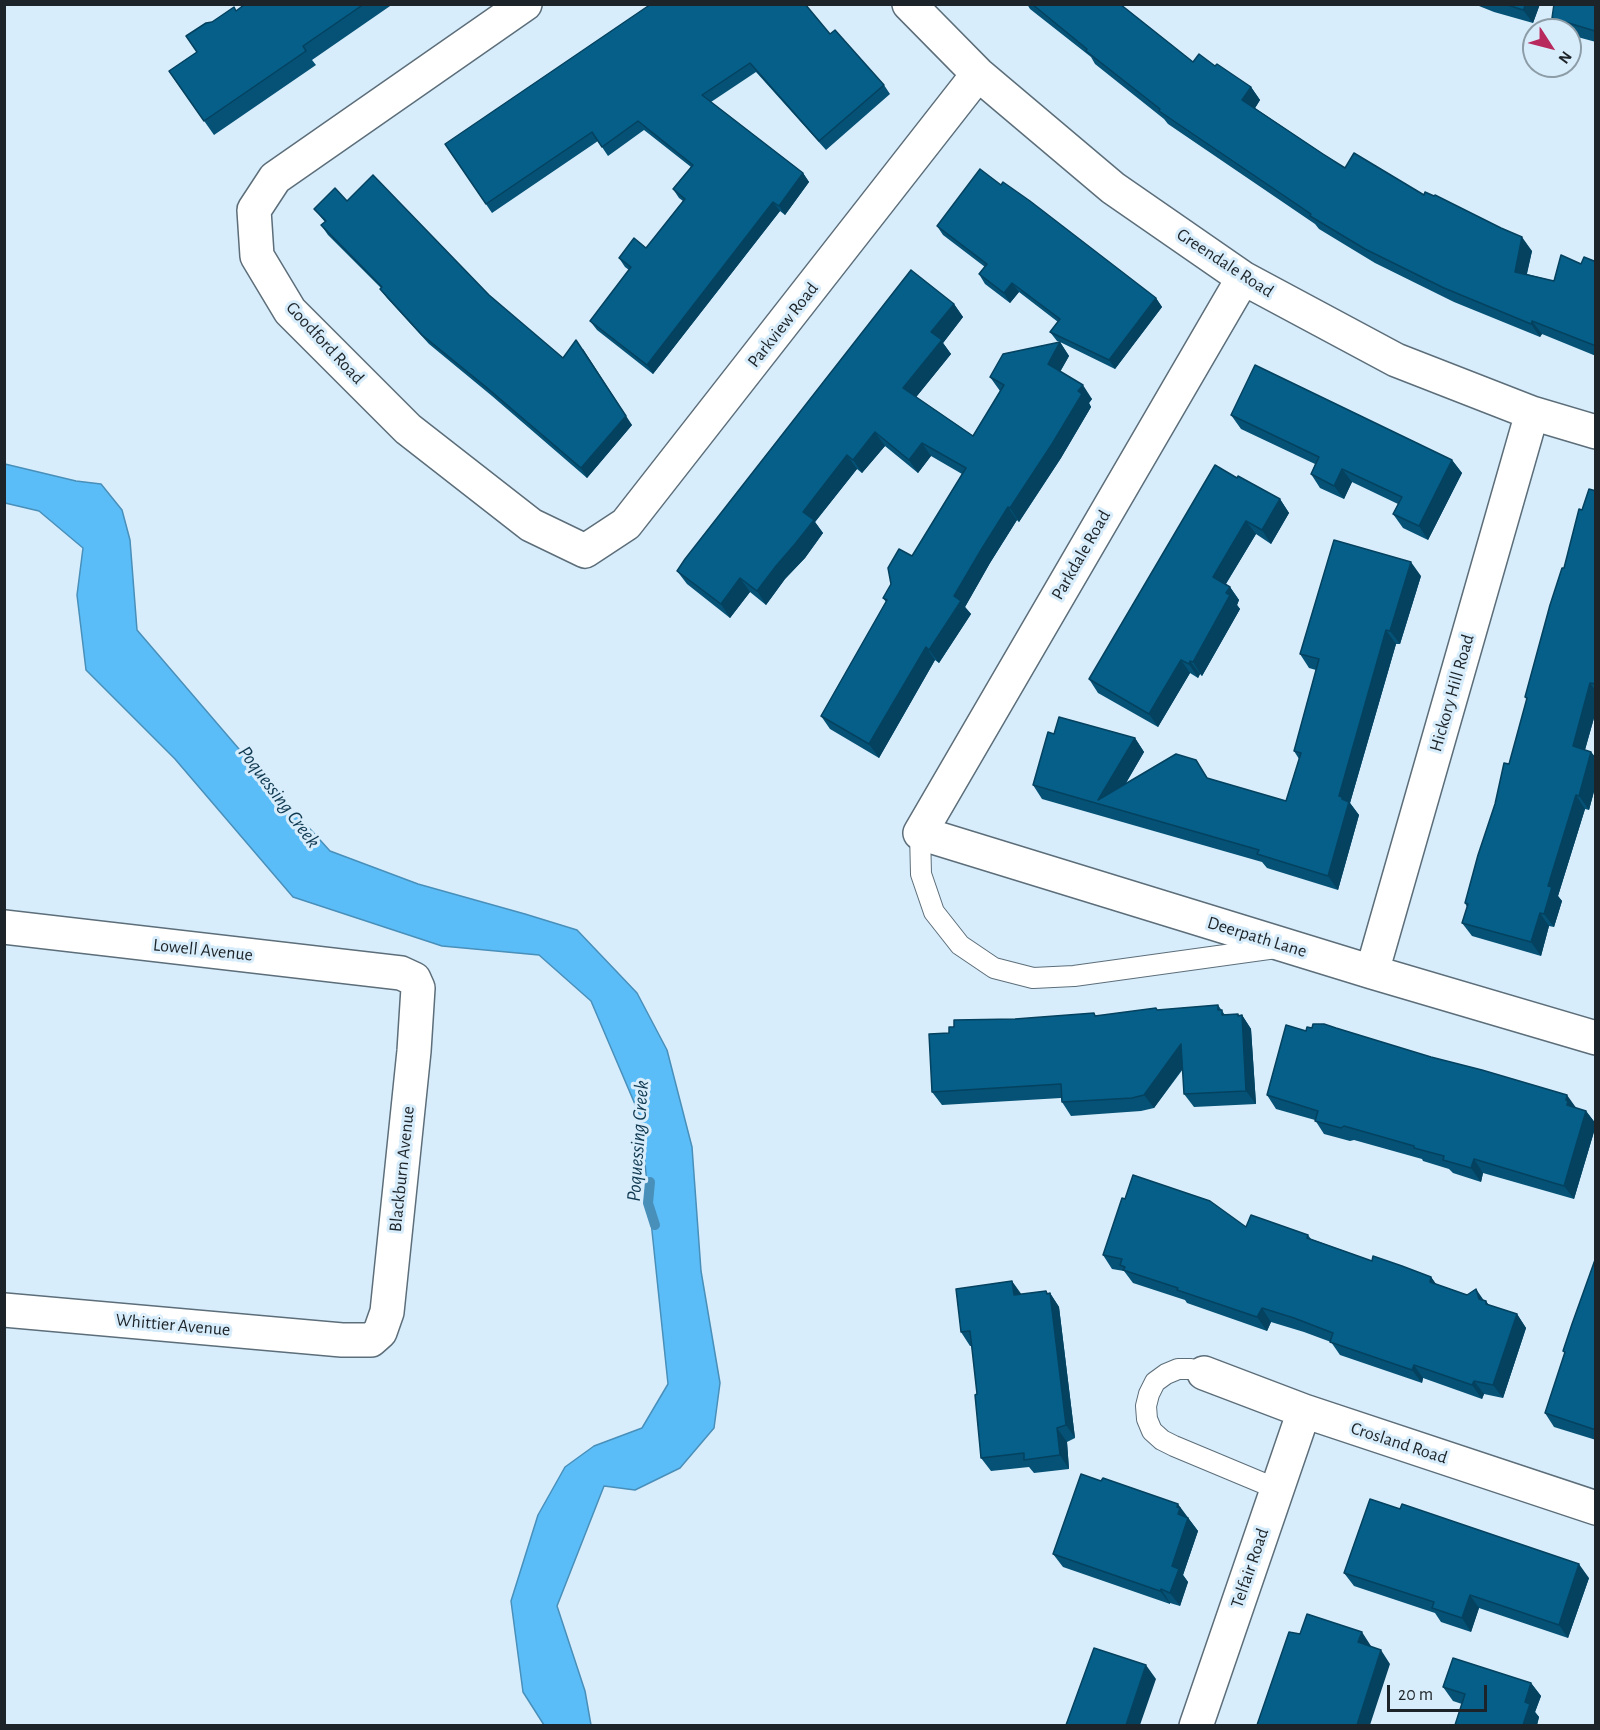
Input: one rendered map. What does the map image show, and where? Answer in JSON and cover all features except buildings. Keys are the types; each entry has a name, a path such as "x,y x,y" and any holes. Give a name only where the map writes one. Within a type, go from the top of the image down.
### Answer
{"street":[{"name":"Goodford Road","path":"525,4 276,178 254,210 256,256 290,311 408,429 531,525 571,544"},
{"name":"Greendale Road","path":"909,4 978,74 1113,188 1243,278 1396,360 1532,413 1596,432"},
{"name":"Parkview Road","path":"571,544 585,551 626,525 978,74"},
{"name":"Parkdale Road","path":"920,833 1243,278"},
{"name":"Hickory Hill Road","path":"1372,972 1532,413"},
{"name":"Deerpath Lane","path":"920,833 1372,972 1596,1038"},
{"name":"Lowell Avenue","path":"4,927 402,972"},
{"name":"Blackburn Avenue","path":"342,1340 371,1340 380,1332 387,1312 414,1051 418,988 414,979 402,972"},
{"name":"Whittier Avenue","path":"4,1310 342,1340"},
{"name":"Crosland Road","path":"1204,1373 1304,1411 1596,1508"},
{"name":"Telfair Road","path":"1196,1725 1304,1411"}],"lane":[{"path":"920,833 921,874 934,912 960,945 994,968 1033,978 1074,976 1289,946"},
{"path":"1204,1373 1191,1369 1178,1369 1155,1382 1146,1406 1147,1419 1152,1431 1162,1440 1174,1446 1277,1489"}],"water":[{"path":"5,464 76,481 101,484 122,510 130,540 137,630 330,851 418,884 577,930 637,993 667,1050 692,1147 701,1271 720,1383 714,1428 680,1468 635,1490 604,1486 557,1606 585,1691 591,1725 544,1725 523,1692 511,1601 538,1515 565,1467 594,1446 642,1428 668,1384 640,1116 591,1001 539,955 442,946 293,897 175,759 86,670 77,595 83,548 39,511 5,503"}],"waterway":[{"name":"Poquessing Creek","path":"650,1182 648,1203 655,1225"}]}
